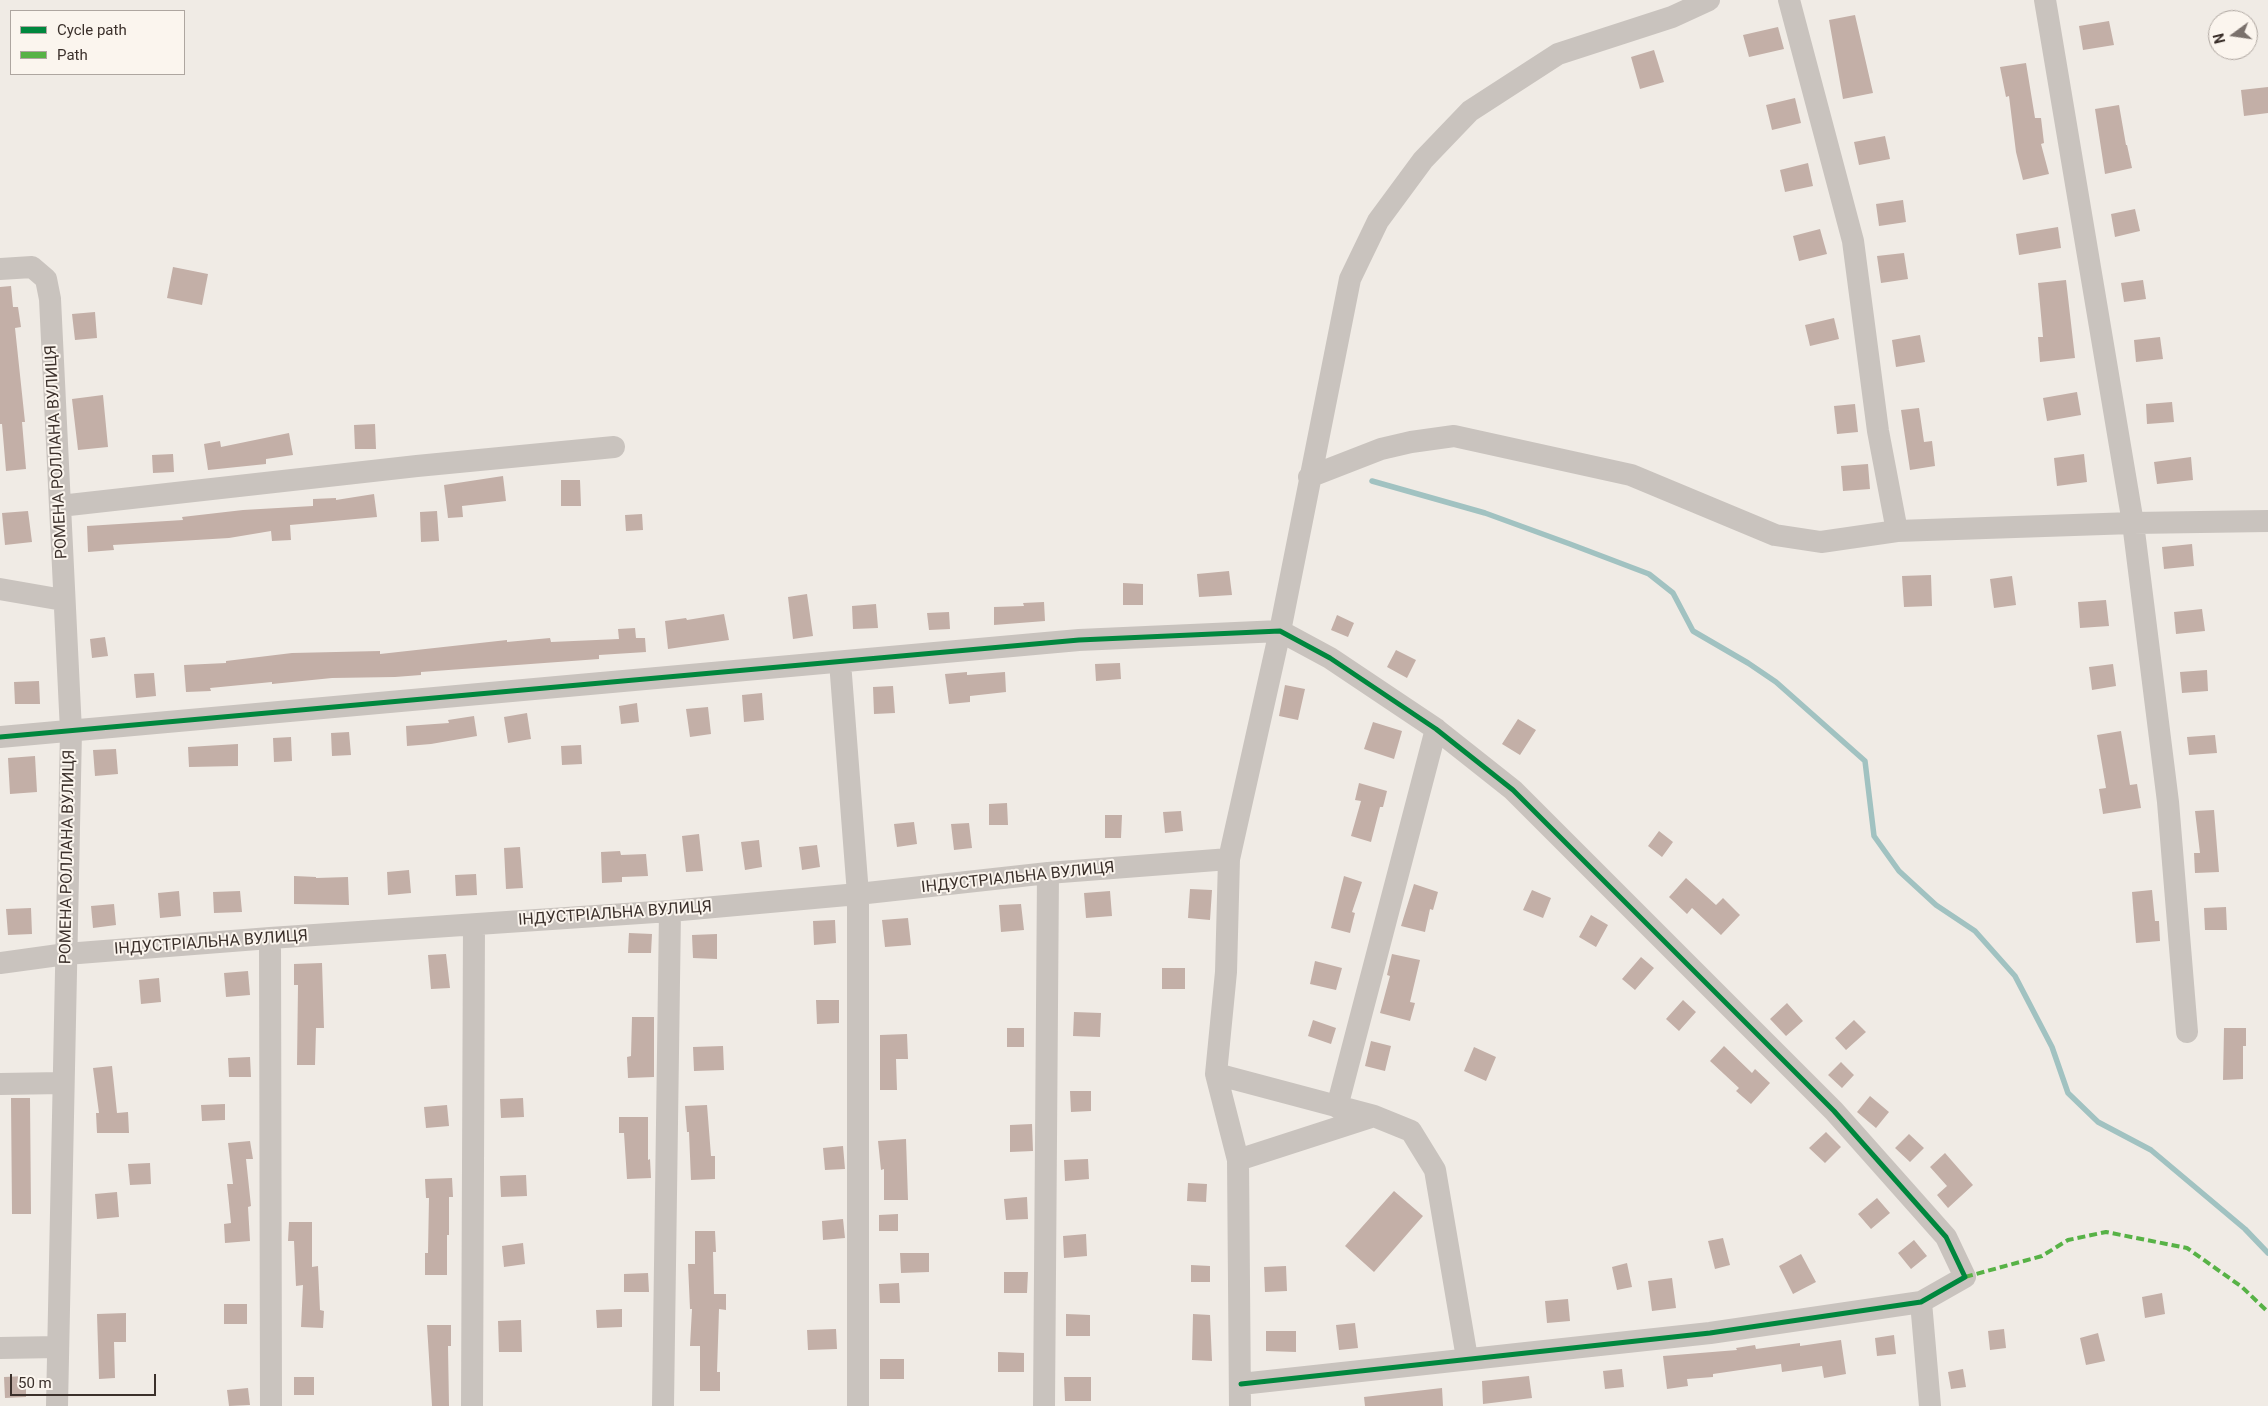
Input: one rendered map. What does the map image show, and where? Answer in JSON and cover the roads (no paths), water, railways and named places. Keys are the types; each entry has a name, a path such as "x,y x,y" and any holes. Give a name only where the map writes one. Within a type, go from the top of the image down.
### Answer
{"street":[{"path":"0,736 1079,640 1280,632 1330,658 1436,729 1513,790 1834,1111 1946,1237 1965,1277 1921,1302 1710,1333 1467,1358 1240,1395 1238,1160 1216,1074 1226,972 1229,859 1280,632 1309,477 1350,279 1378,221 1423,160 1470,111 1558,54 1672,17 1709,0"},
{"path":"1789,0 1853,241 1878,431 1896,532"},
{"path":"2046,0 2133,523 2168,802 2187,1032"},
{"name":"РОМЕНА РОЛЛАНА ВУЛИЦЯ","path":"0,269 32,267 46,279 50,299 71,731 57,1406"},
{"path":"1309,477 1381,449 1411,442 1454,436 1631,475 1776,535 1821,542 1896,532 2133,523 2268,521"},
{"path":"60,506 614,446"},
{"path":"0,589 64,600"},
{"path":"840,662 858,894 858,1406"},
{"path":"1337,1107 1436,729"},
{"name":"ІНДУСТРІАЛЬНА ВУЛИЦЯ","path":"0,963 66,954 670,910 858,894 1048,873 1229,859"},
{"path":"1044,1406 1048,873"},
{"path":"663,1406 670,910"},
{"path":"472,1406 474,925"},
{"path":"270,938 271,1406"},
{"path":"1216,1074 1374,1116 1411,1131 1435,1170 1467,1358"},
{"path":"0,1084 63,1083"},
{"path":"1238,1160 1374,1116"},
{"path":"1921,1302 1930,1406"},
{"path":"0,1348 58,1347"}],"waterway":[{"path":"1372,481 1485,513 1570,544 1649,574 1673,593 1693,631 1748,663 1776,682 1865,761 1874,836 1899,871 1936,905 1975,931 2015,976 2052,1047 2068,1093 2098,1122 2151,1150 2245,1229 2268,1253"}]}
